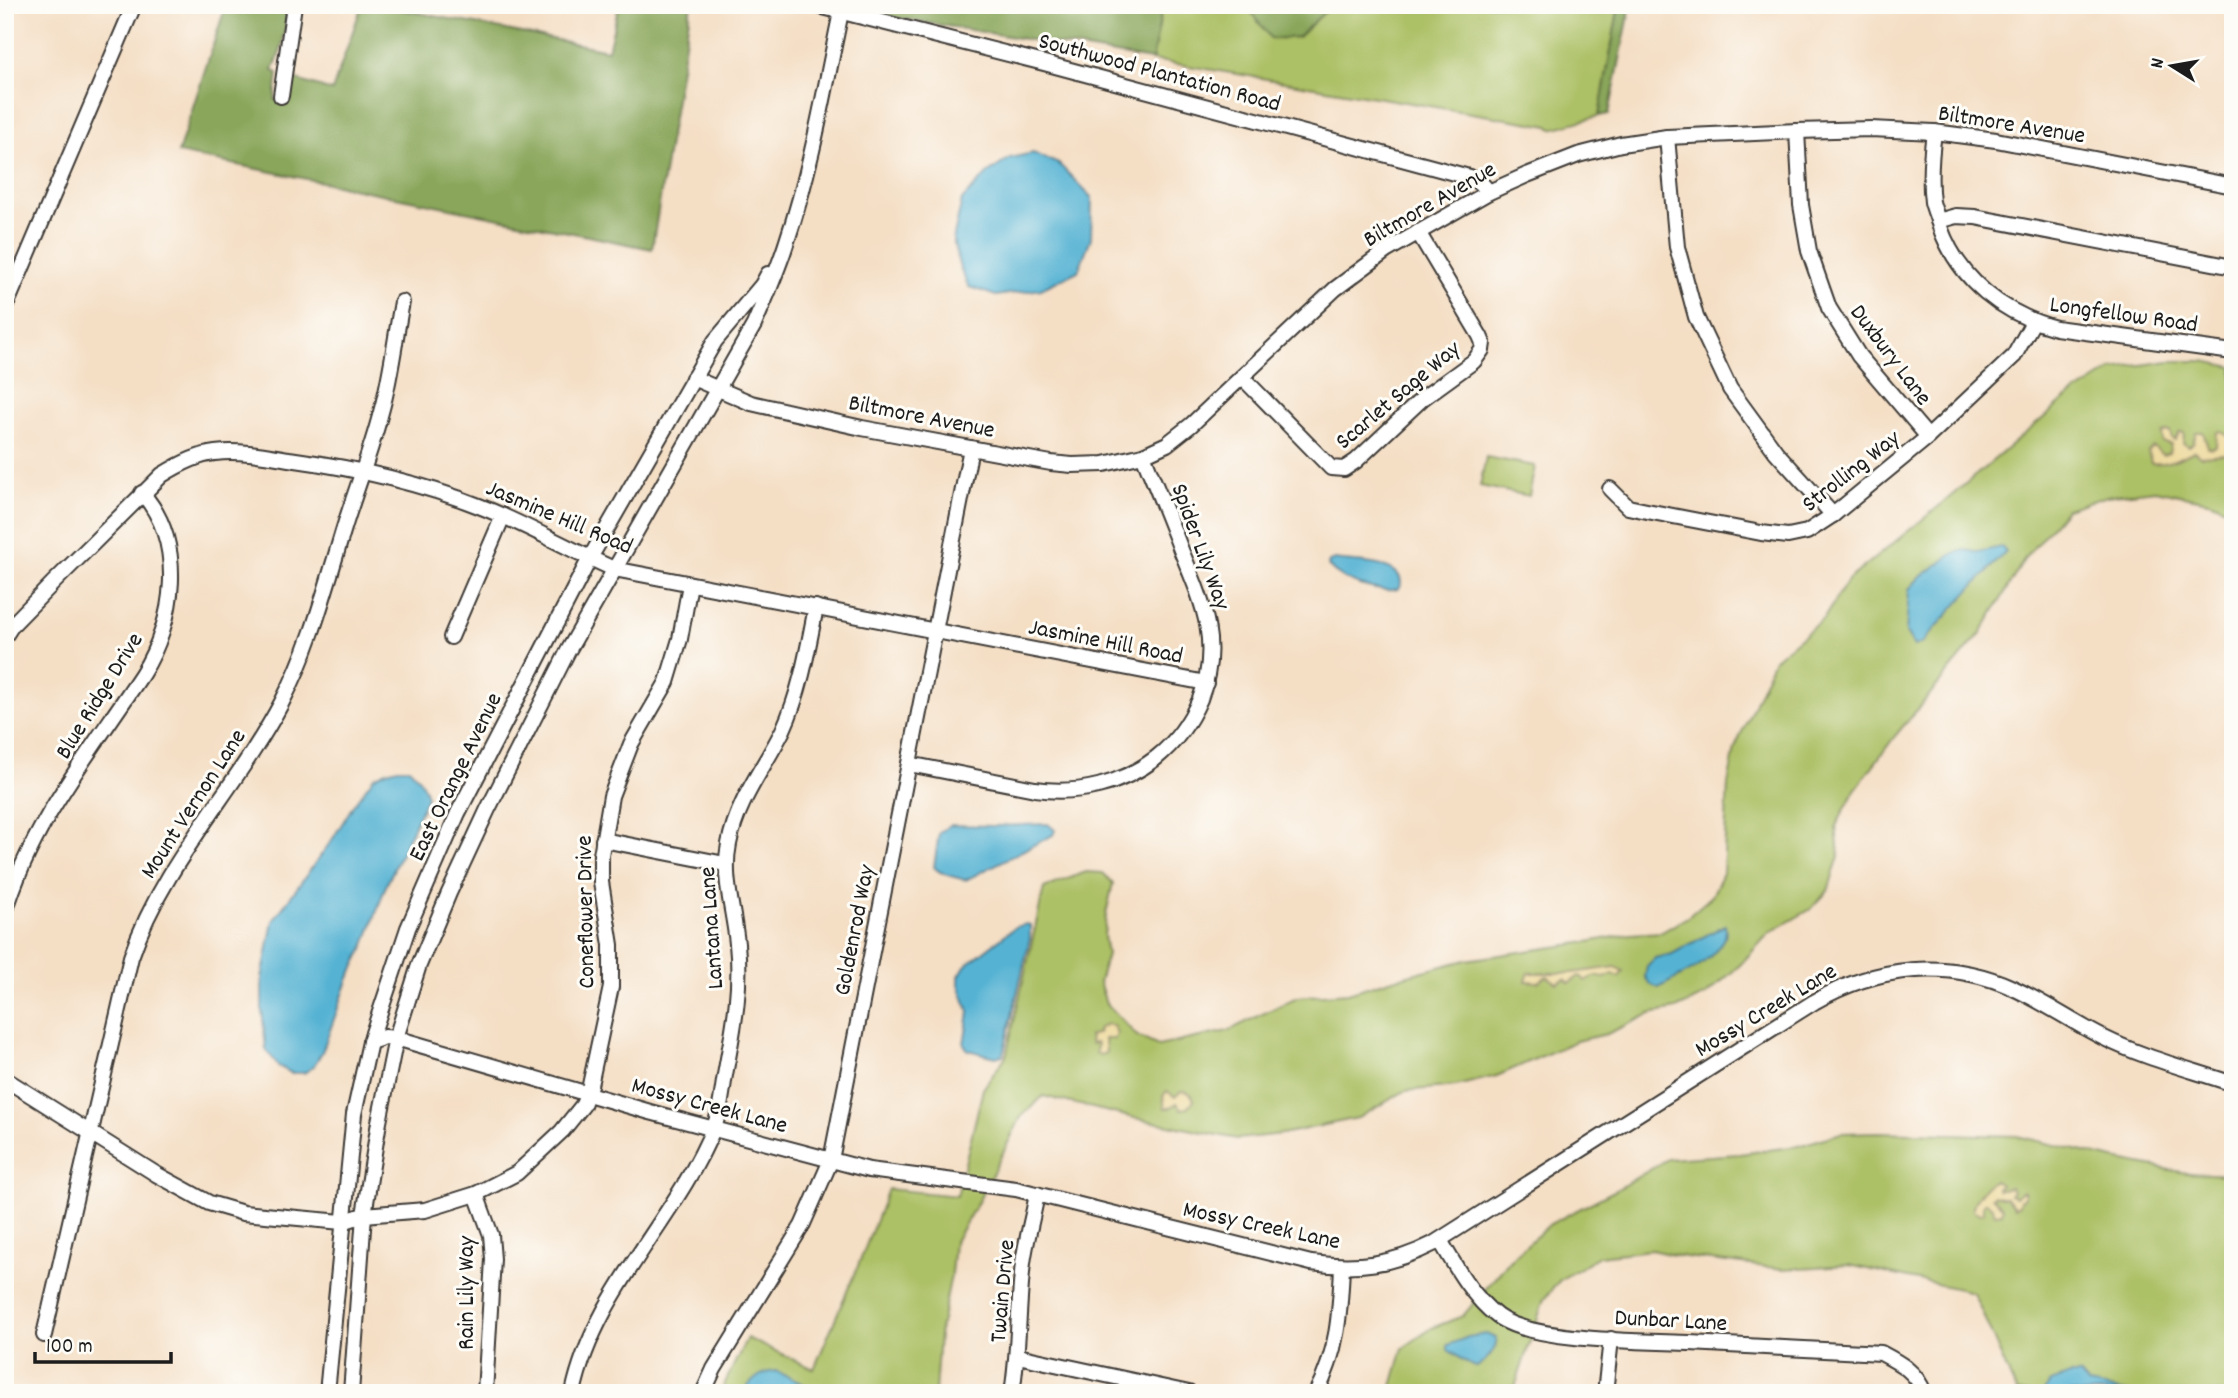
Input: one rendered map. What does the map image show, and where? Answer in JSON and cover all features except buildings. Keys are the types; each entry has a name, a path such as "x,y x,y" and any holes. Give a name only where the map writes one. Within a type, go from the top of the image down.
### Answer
{"street":[{"path":"5,308 134,5"},
{"path":"281,96 294,5"},
{"name":"Southwood Plantation Road","path":"815,5 1044,63 1469,177 1489,192"},
{"name":"East Orange Avenue","path":"351,1393 364,1215 396,1038 419,965 449,893 500,785 568,651 754,325 788,239 813,146 841,12"},
{"name":"Biltmore Avenue","path":"693,378 751,403 862,428 1072,466 1104,464 1143,455 1178,436 1335,289 1386,251 1489,192 1578,155 1622,144 1667,137 1797,131 1871,129 1934,132 1996,140 2233,186"},
{"name":"Duxbury Lane","path":"1797,131 1801,205 1809,251 1829,308 1859,356 1928,437"},
{"name":"Longfellow Road","path":"1934,132 1930,183 1938,220 1945,240 1965,274 1992,299 2033,322 2056,328 2233,352"},
{"path":"1667,137 1677,247 1696,317 1730,389 1776,452 1833,515"},
{"path":"1938,220 1956,216 1977,218 2233,267"},
{"name":"Scarlet Sage Way","path":"1242,377 1331,468 1344,469 1356,461 1423,398 1474,361 1482,350 1480,335 1418,232"},
{"name":"East Orange Avenue","path":"327,1393 354,1114 370,1042 408,928 458,813 590,558 715,341 762,285 788,239"},
{"name":"Mount Vernon Lane","path":"44,1335 131,957 163,888 259,741 286,693 310,639 382,410 402,303"},
{"name":"Strolling Way","path":"1611,489 1628,507 1761,533 1788,536 1808,532 1833,515 1928,437 2014,356 2033,322"},
{"name":"Goldenrod Way","path":"703,1393 714,1369 802,1226 831,1160 971,448"},
{"name":"Jasmine Hill Road","path":"5,636 40,596 142,493 172,469 191,459 212,453 255,454 363,472 449,495 503,516 614,569 1206,683"},
{"name":"Spider Lily Way","path":"909,764 1053,791 1077,790 1127,777 1149,764 1175,740 1195,712 1206,683 1210,654 1206,618 1195,583 1143,455"},
{"name":"Blue Ridge Drive","path":"5,913 23,866 47,816 146,668 163,631 169,608 171,581 168,552 156,514 142,493"},
{"path":"451,637 503,516"},
{"name":"Coneflower Drive","path":"5,1079 156,1174 209,1203 243,1213 342,1223 364,1215 425,1210 476,1194 517,1173 562,1131 583,1105 587,1094 611,988 611,945 601,882 603,840 611,796 618,772 645,718 667,682 675,660 690,584"},
{"name":"Lantana Lane","path":"573,1393 582,1357 603,1314 695,1166 714,1129 738,1002 740,973 725,864 729,840 749,788 783,729 795,698 816,607"},
{"path":"603,840 725,864"},
{"name":"Mossy Creek Lane","path":"370,1042 385,1037 396,1038 587,1094 888,1174 1016,1189 1311,1263 1342,1267 1395,1260 1440,1240 1814,1002 1847,985 1885,973 1934,969 1981,976 2015,989 2101,1037 2134,1052 2233,1084"},
{"name":"Rain Lily Way","path":"476,1194 491,1235 493,1259 485,1393"},
{"name":"Twain Drive","path":"1012,1393 1018,1356 1024,1259 1037,1194"},
{"path":"342,1223 360,1234 362,1239"},
{"name":"Dunbar Lane","path":"1440,1240 1476,1295 1498,1317 1523,1329 1611,1339 1881,1353 1905,1365 1920,1382 1924,1393"},
{"path":"1317,1393 1332,1359 1338,1334 1342,1267"},
{"path":"1605,1393 1611,1339"},
{"path":"1018,1356 1189,1393"}],"green space":[{"path":"226,5 289,5 282,47 273,71 278,73 275,100 285,101 288,77 332,91 362,5 379,5 608,50 619,5 691,5 652,249 178,153"},
{"path":"833,5 1163,5 1152,60 855,11"},
{"path":"1163,5 1246,5 1272,39 1298,37 1332,5 1619,5 1599,116 1552,129 1549,126 1152,60"},
{"path":"1246,5 1332,5 1298,37 1271,39"},
{"path":"1619,5 1631,5 1609,114 1599,116"},
{"path":"2169,361 2204,361 2233,367 2233,512 2213,502 2155,490 2107,496 2066,509 2025,558 1982,632 1895,736 1855,790 1836,826 1839,856 1828,891 1811,909 1769,933 1740,965 1706,995 1676,1009 1650,1014 1607,1034 1576,1041 1497,1076 1456,1086 1405,1091 1358,1118 1282,1134 1237,1139 1043,1096 1021,1117 954,1243 951,1275 939,1335 935,1393 720,1393 747,1338 814,1369 888,1189 957,1196 983,1089 1006,1056 1044,888 1086,872 1103,873 1113,883 1104,936 1107,954 1099,982 1106,1003 1137,1036 1158,1046 1228,1031 1297,997 1348,993 1466,960 1630,934 1662,932 1689,916 1712,896 1723,873 1728,784 1735,748 1774,659 1824,618 1848,580 2067,398 2113,369"},
{"path":"1486,457 1535,466 1529,496 1480,486"},
{"path":"1841,1133 2017,1136 2186,1173 2233,1175 2233,1393 2017,1393 1973,1292 1849,1265 1783,1269 1651,1250 1599,1256 1560,1280 1544,1299 1513,1393 1390,1393 1403,1348 1432,1328 1463,1316 1510,1260 1550,1224 1668,1159 1739,1154 1798,1146"}],"sand":[{"path":"2222,431 2230,438 2231,450 2225,454 2200,456 2194,451 2168,462 2151,463 2148,452 2153,447 2163,455 2169,453 2171,444 2162,442 2162,434 2166,432 2170,432 2175,440 2180,432 2184,433 2183,443 2188,446 2193,443 2196,432 2203,432 2208,447 2212,448 2216,446 2217,432"},
{"path":"1616,967 1623,971 1619,977 1613,974 1605,978 1596,976 1585,981 1579,976 1570,983 1565,979 1557,983 1547,976 1538,982 1526,981 1529,973 1572,973"},
{"path":"1107,1024 1113,1026 1117,1033 1115,1039 1105,1039 1106,1053 1100,1055 1096,1053 1096,1043 1091,1044 1089,1036 1098,1033 1099,1028"},
{"path":"1167,1091 1175,1097 1181,1091 1188,1092 1194,1101 1187,1108 1181,1109 1177,1103 1171,1108 1165,1108 1163,1096"},
{"path":"1994,1180 2001,1184 1998,1190 2010,1187 2013,1191 2010,1195 2015,1197 2023,1191 2024,1198 2015,1207 2006,1198 1994,1195 1992,1197 2003,1207 2002,1213 1995,1214 1986,1202 1980,1214 1973,1210 1973,1206 1977,1197"}],"water":[{"path":"1033,153 1059,164 1092,198 1091,238 1078,271 1041,289 996,296 969,287 960,269 953,240 962,200 987,174 1010,158"},
{"path":"2002,547 2006,551 1922,643 1914,646 1906,633 1909,589 1919,578 1954,553"},
{"path":"1335,560 1388,568 1396,572 1400,579 1400,588 1384,590 1361,586 1333,571 1328,565"},
{"path":"398,768 409,768 412,771 423,785 427,797 385,888 322,1052 313,1067 304,1073 291,1073 278,1066 266,1049 262,978 273,921 374,777"},
{"path":"1048,824 1055,830 1053,835 966,880 944,874 934,867 939,833 950,825"},
{"path":"1030,925 1030,938 1003,1055 996,1057 968,1050 964,1044 969,1012 959,984 959,976 965,966 1015,927"},
{"path":"1725,925 1724,938 1707,960 1659,988 1650,984 1645,977 1647,966 1655,958 1672,954"},
{"path":"1486,1334 1496,1338 1495,1346 1477,1367 1448,1350 1448,1345 1468,1337"},
{"path":"776,1371 809,1387 811,1393 742,1393 760,1375"},
{"path":"2070,1375 2080,1375 2089,1385 2130,1393 2043,1393 2051,1382"}]}
